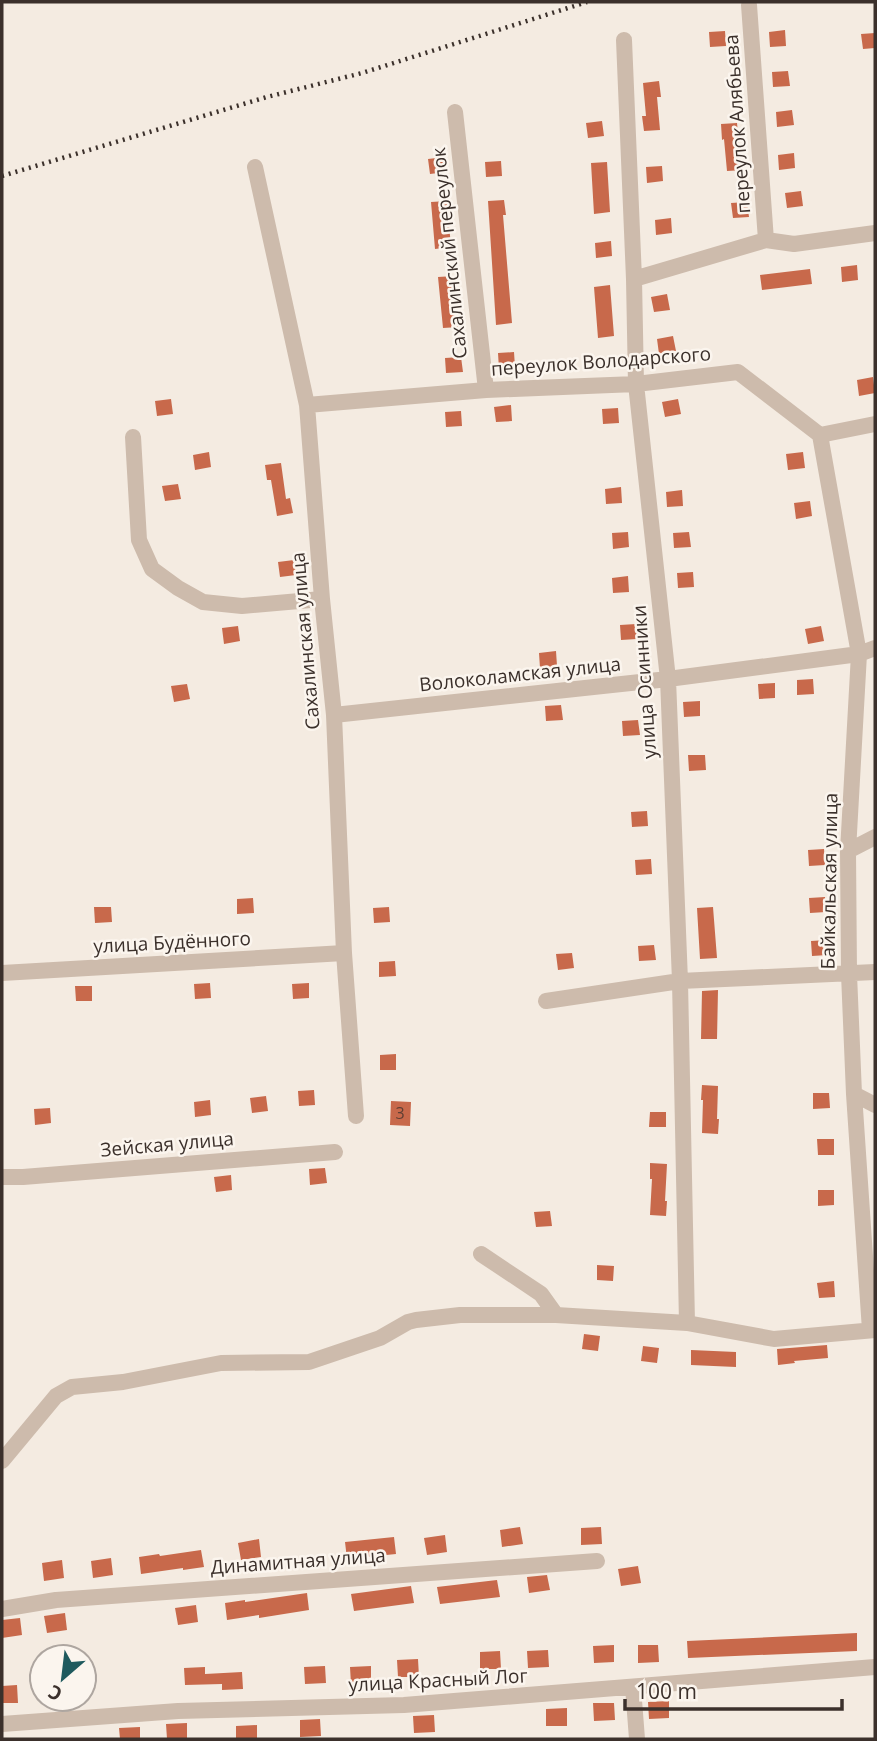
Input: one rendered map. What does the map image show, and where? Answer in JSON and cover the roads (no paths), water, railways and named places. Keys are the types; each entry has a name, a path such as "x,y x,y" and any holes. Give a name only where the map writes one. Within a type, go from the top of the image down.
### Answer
{"street":[{"name":"переулок Алябьева","path":"749,5 766,240"},
{"name":"улица Осинники","path":"624,40 636,384 668,679 680,981 687,1322"},
{"name":"Сахалинский переулок","path":"455,112 486,390"},
{"name":"Сахалинская улица","path":"255,167 307,405 334,715 344,953 356,1116"},
{"path":"634,279 766,240 794,244 875,233"},
{"name":"переулок Володарского","path":"307,405 486,390 636,384 738,372 820,435"},
{"path":"820,435 875,424"},
{"name":"Байкальская улица","path":"820,435 859,654 848,851 849,974 854,1094 873,1330"},
{"path":"133,437 139,540 152,569 203,602 242,606 323,599"},
{"name":"Волоколамская улица","path":"334,715 668,679 859,654 875,648"},
{"path":"848,851 875,837"},
{"name":"улица Будённого","path":"2,973 344,953"},
{"path":"546,1001 680,981 875,972"},
{"path":"854,1094 875,1105"},
{"name":"Зейская улица","path":"2,1177 335,1152"},
{"path":"481,1254 541,1294 556,1315"},
{"path":"2,1461 56,1396 72,1387 123,1382 221,1363 309,1362 380,1338 416,1320 460,1315 556,1315 687,1322 774,1339 873,1330"},
{"name":"Динамитная улица","path":"2,1609 56,1600 597,1562"},
{"name":"улица Красный Лог","path":"2,1724 178,1711 404,1705 875,1667"},
{"path":"634,1687 637,1739"}],"railway":[{"path":"2,176 267,97 362,73 587,2"}]}
